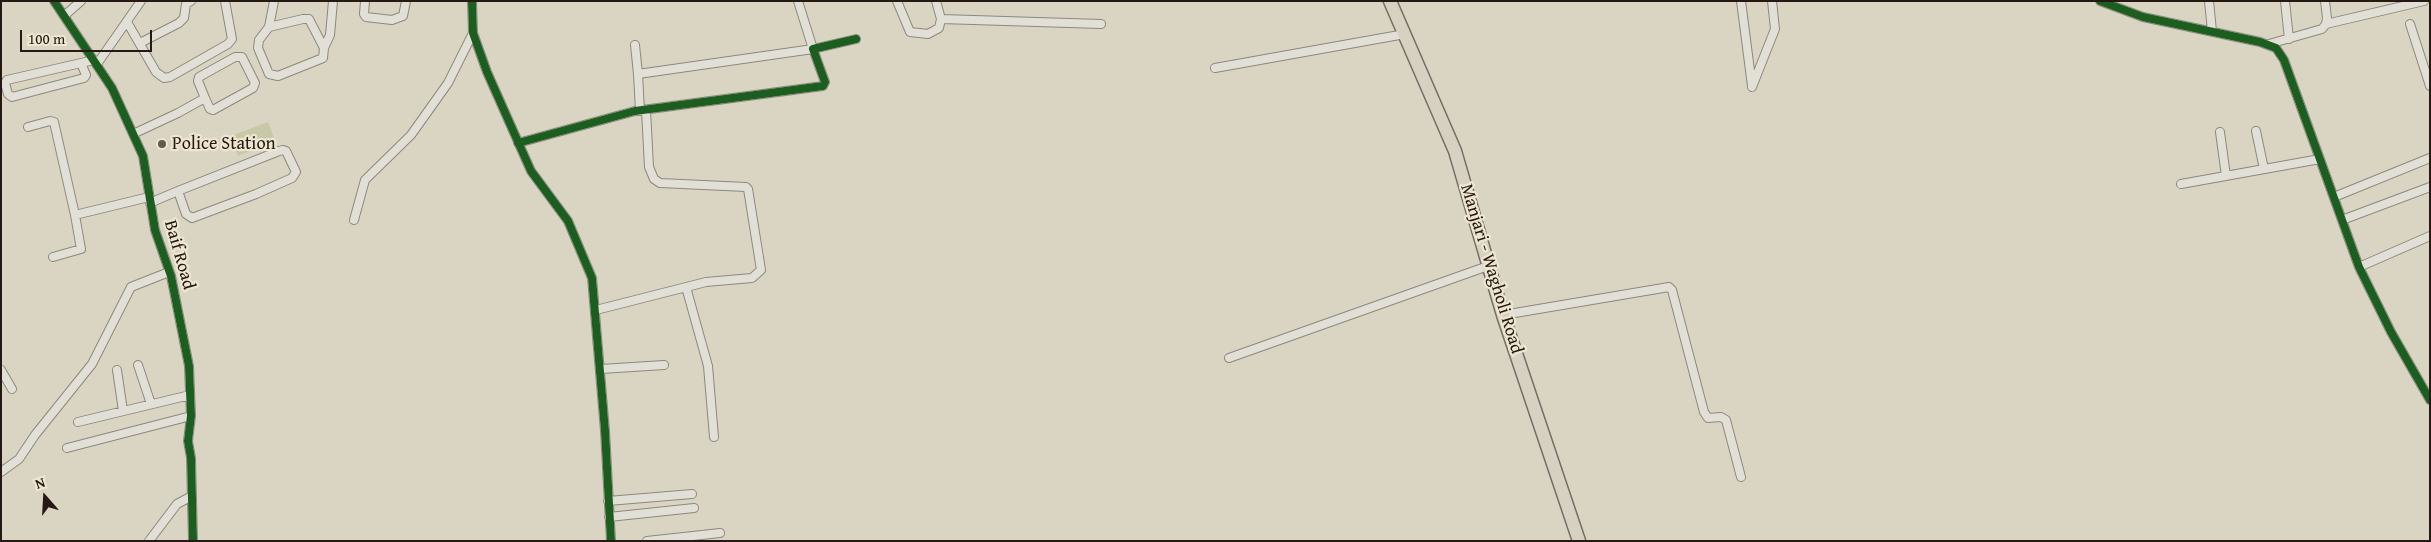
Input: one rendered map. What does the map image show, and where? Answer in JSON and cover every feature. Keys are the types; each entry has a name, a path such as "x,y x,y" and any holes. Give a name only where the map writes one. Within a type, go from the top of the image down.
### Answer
{"main road":[{"name":"Manjari - Wagholi Road","path":"1390,1 1455,151 1503,315 1579,541"}],"street":[{"name":"Baif Road","path":"54,1 112,88 143,156 155,230 169,272 182,322 189,366 191,416 188,441 191,458 190,497 193,541"},
{"path":"64,16 81,1"},
{"path":"81,63 86,75 84,78 12,97 8,94 5,83 7,80 81,63 96,62 141,1"},
{"path":"140,43 179,23 184,18 186,4 192,1"},
{"path":"127,22 156,72 164,78 170,77 228,44 232,39 225,1"},
{"path":"274,1 269,27 259,40 258,48 269,74 278,76 323,58 324,48 330,35 333,1"},
{"path":"365,1 364,14 366,17 392,20 403,16 406,1"},
{"path":"472,1 473,33 487,72 518,144 531,171 568,221 592,278 601,369 611,541"},
{"path":"518,144 643,110 822,86 825,82 798,1"},
{"path":"897,1 910,32 928,34 939,28 941,19 936,1"},
{"path":"1741,1 1752,87 1775,28 1772,1"},
{"path":"2100,1 2135,15 2270,44 2276,48 2284,60 2359,267 2391,332 2430,400"},
{"path":"2209,1 2212,31"},
{"path":"2285,1 2289,38"},
{"path":"2325,1 2326,24"},
{"path":"2270,44 2322,29 2326,24 2424,1"},
{"path":"269,27 303,19 309,20 324,48"},
{"path":"941,19 1102,24"},
{"path":"2410,24 2430,86"},
{"path":"354,220 365,180 411,135 448,83 473,33"},
{"path":"1214,68 1405,34"},
{"path":"638,74 813,49 856,39"},
{"path":"596,310 686,287 720,280 752,278 760,274 761,264 751,196 746,187 660,182 654,179 649,167 635,45"},
{"path":"235,57 242,57 255,83 253,88 214,110 210,109 205,98 198,81 199,77 235,57"},
{"path":"133,134 205,98"},
{"path":"28,127 50,121 54,122 75,215 81,249 53,256"},
{"path":"2256,131 2264,169"},
{"path":"2220,132 2226,176"},
{"path":"75,215 149,200 178,191 284,150 296,172 292,178 256,194 192,218 186,214 178,191"},
{"path":"2334,197 2430,158"},
{"path":"2181,184 2320,159"},
{"path":"2342,220 2430,187"},
{"path":"2359,267 2430,236"},
{"path":"1229,358 1488,266"},
{"path":"1,472 19,459 35,435 92,364 131,287 169,272"},
{"path":"686,287 708,366 714,437"},
{"path":"1503,315 1669,287 1672,290 1706,416 1711,419 1721,417 1726,420 1741,478"},
{"path":"138,365 151,404"},
{"path":"601,369 664,365"},
{"path":"1,370 4,382 12,389"},
{"path":"117,370 123,411"},
{"path":"78,422 190,395"},
{"path":"67,448 191,416"},
{"path":"608,502 692,494"},
{"path":"149,541 177,504 190,497"},
{"path":"609,517 694,508"},
{"path":"647,541 720,532"}],"green space":[{"path":"268,122 275,141 238,156 231,136"}],"cycle path":[{"path":"54,1 112,88 143,156 155,230 171,276 189,366 191,416 188,441 191,458 193,541"},
{"path":"472,1 473,33 487,72 531,171 568,221 592,278 605,431 611,541"},
{"path":"2100,1 2143,17 2260,42 2276,48 2284,60 2359,267 2391,332 2430,400"},
{"path":"518,143 635,111 823,86 825,82 813,49 856,39"}],"place":[{"name":"Police Station","path":"162,144"}]}
